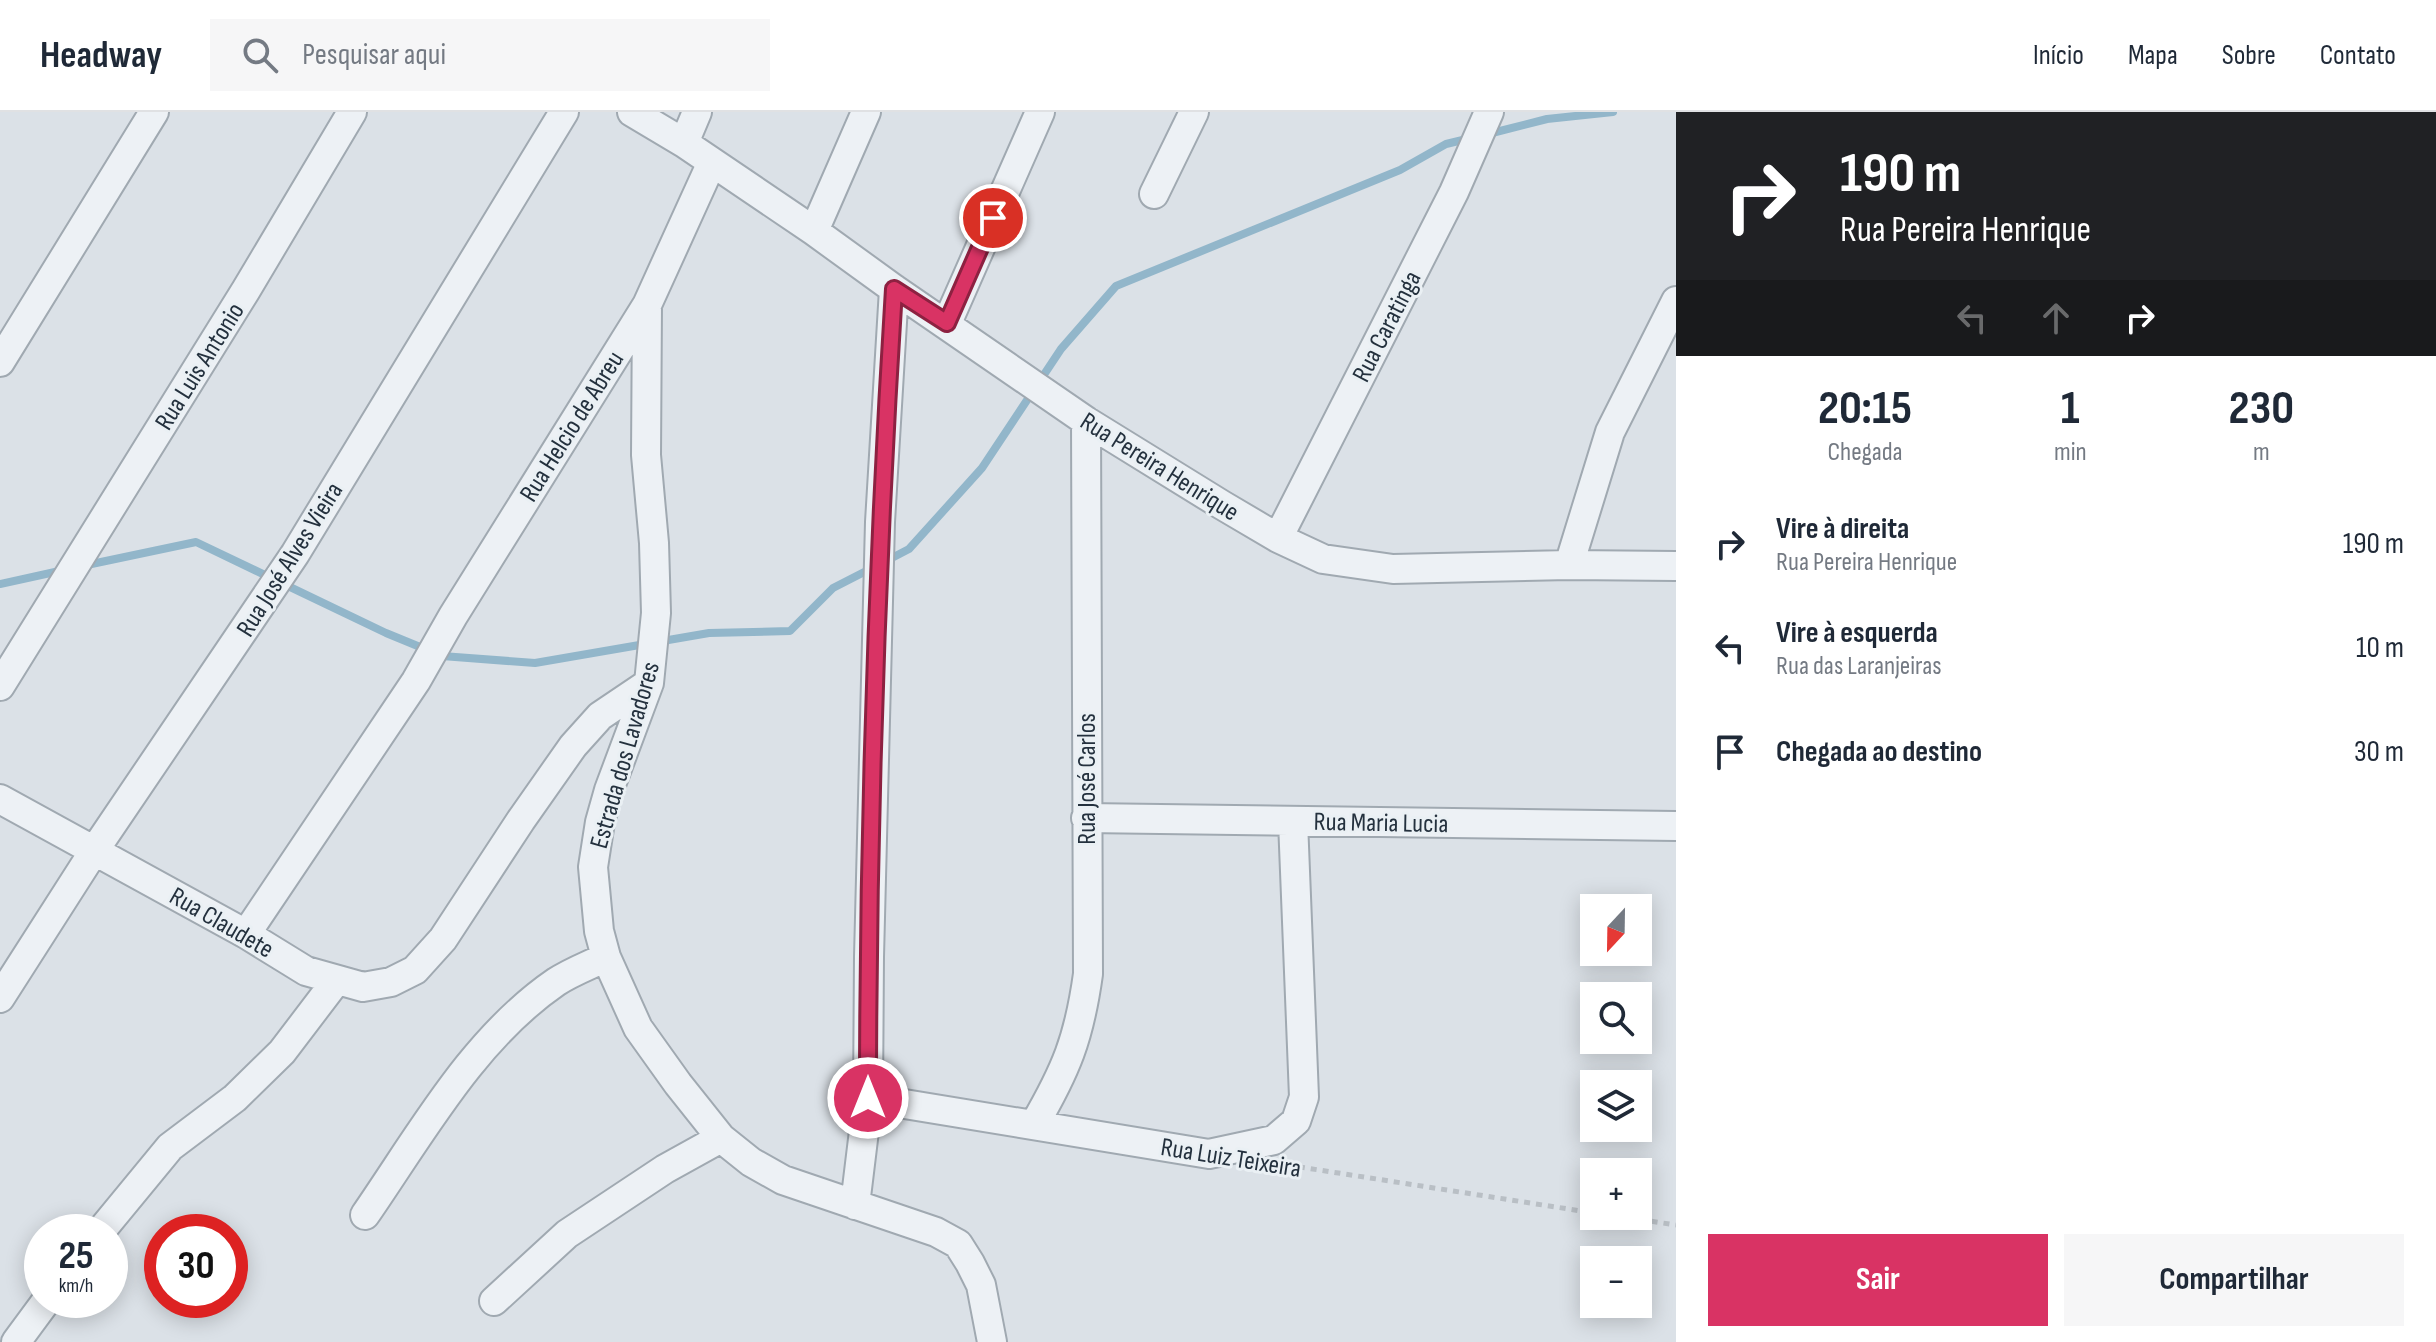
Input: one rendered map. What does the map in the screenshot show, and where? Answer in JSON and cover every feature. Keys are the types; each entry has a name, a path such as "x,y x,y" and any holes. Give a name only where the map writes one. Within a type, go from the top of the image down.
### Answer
{"street":[{"path":"0,362 154,112"},
{"name":"Rua Luis Antonio","path":"0,686 246,290 352,112"},
{"name":"Rua José Alves Vieira","path":"0,998 94,851 295,554 564,112"},
{"name":"Rua Pereira Henrique","path":"632,112 684,143 814,231 1081,417 1278,538 1323,559 1393,569 1676,566"},
{"path":"684,143 697,112"},
{"path":"814,231 866,112"},
{"path":"947,323 1040,112"},
{"path":"1154,194 1194,112"},
{"name":"Rua Caratinga","path":"1278,538 1454,192 1488,114"},
{"name":"Rua Helcio de Abreu","path":"246,934 416,681 453,616 647,305 712,162"},
{"path":"855,1205 868,1098 880,522 894,289"},
{"path":"1569,565 1610,432 1676,301"},
{"name":"Estrada dos Lavadores","path":"647,305 646,455 654,543 656,613 650,677 600,822 593,867 599,931 606,957 638,1028 721,1138 751,1162 783,1180 936,1232 958,1244 981,1285 992,1342"},
{"name":"Rua José Carlos","path":"1034,1125 1060,1079 1076,1040 1083,1015 1088,974 1081,417"},
{"name":"Rua Claudete","path":"0,799 246,934 306,971 363,987 391,982 415,970 443,939 573,746 600,716 650,677"},
{"name":"Rua Maria Lucia","path":"1086,818 1676,826"},
{"name":"Rua Luiz Teixeira","path":"868,1098 1209,1154 1274,1140 1296,1121 1304,1097 1293,821"},
{"path":"365,1215 460,1078 491,1041 520,1010 558,980 606,957"},
{"path":"115,1214 170,1147 235,1098 282,1052 336,981"},
{"path":"494,1301 567,1234 665,1169 721,1138"},
{"path":"16,1342 34,1318"}],"path":[{"name":"Rua Luiz Teixeira","path":"1286,1165 1580,1211"},
{"path":"1652,1221 1676,1225"}],"waterway":[{"path":"1488,134 1547,119 1613,112"},
{"path":"886,561 909,549 982,468 1061,349 1116,286 1400,170 1446,144 1471,138"},
{"path":"82,566 196,542 386,633 442,656 535,663 709,633 790,631 833,588 874,567"},
{"path":"0,584 64,570"}],"route":[{"path":"868,1098 880,522 894,289 947,323 993,218"}]}
